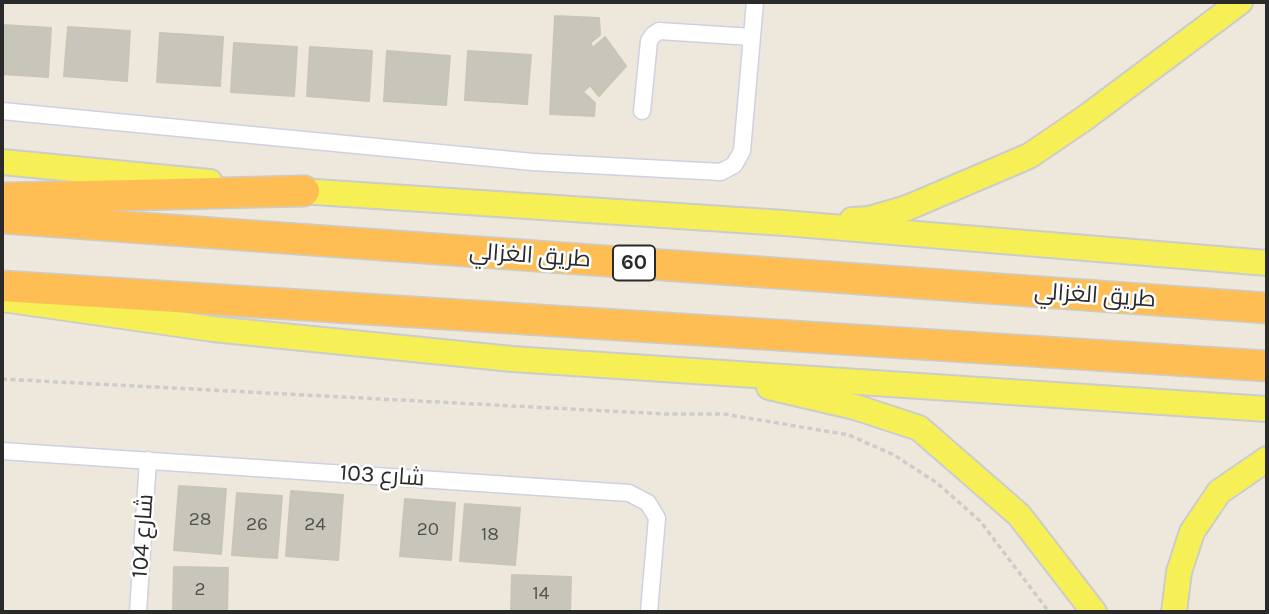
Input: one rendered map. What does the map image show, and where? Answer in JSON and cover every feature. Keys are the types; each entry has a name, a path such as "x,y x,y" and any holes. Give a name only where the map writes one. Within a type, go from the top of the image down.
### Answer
{"highway":[{"path":"2,198 304,191"},
{"name":"طريق الغزالي","path":"2,218 1267,308"},
{"path":"2,286 1267,366"}],"main road":[{"path":"784,223 869,219 907,208 1029,156 1085,118 1240,2"},
{"path":"2,162 304,191 784,223 1267,263"},
{"path":"2,299 213,329 512,359 1267,409"},
{"path":"696,370 855,407 919,428 1019,515 1094,612"},
{"path":"1174,612 1179,572 1192,532 1219,492 1267,459"}],"street":[{"path":"2,111 533,162 714,173 734,165 742,152 755,2"},
{"path":"642,111 649,41 653,35 659,31 752,37"},
{"name":"شارع 103","path":"2,450 629,493 648,503 657,518 649,612"},
{"name":"شارع 104","path":"138,612 148,460"}],"path":[{"path":"2,379 665,414 724,414 849,435 894,455 937,483 980,521 1049,612"}],"building":[{"path":"555,16 599,18 600,35 590,43 593,48 605,37 626,66 599,96 590,85 583,92 595,103 594,116 550,114"},
{"path":"2,25 51,28 48,77 2,74"},
{"path":"68,27 130,31 127,81 64,76"},
{"path":"160,33 223,37 220,86 157,82"},
{"path":"234,43 297,47 294,96 231,92"},
{"path":"310,47 372,51 369,101 307,96"},
{"path":"387,51 450,56 446,105 384,101"},
{"path":"468,51 531,55 527,104 465,100"},
{"path":"179,486 226,489 221,554 174,550"},
{"path":"291,491 343,495 338,560 286,556"},
{"path":"237,493 282,496 277,558 232,555"},
{"path":"405,499 455,503 451,560 400,556"},
{"path":"465,504 520,508 515,565 460,561"},
{"path":"174,567 228,568 227,612 173,612"},
{"path":"512,575 571,577 570,612 511,612"}]}
